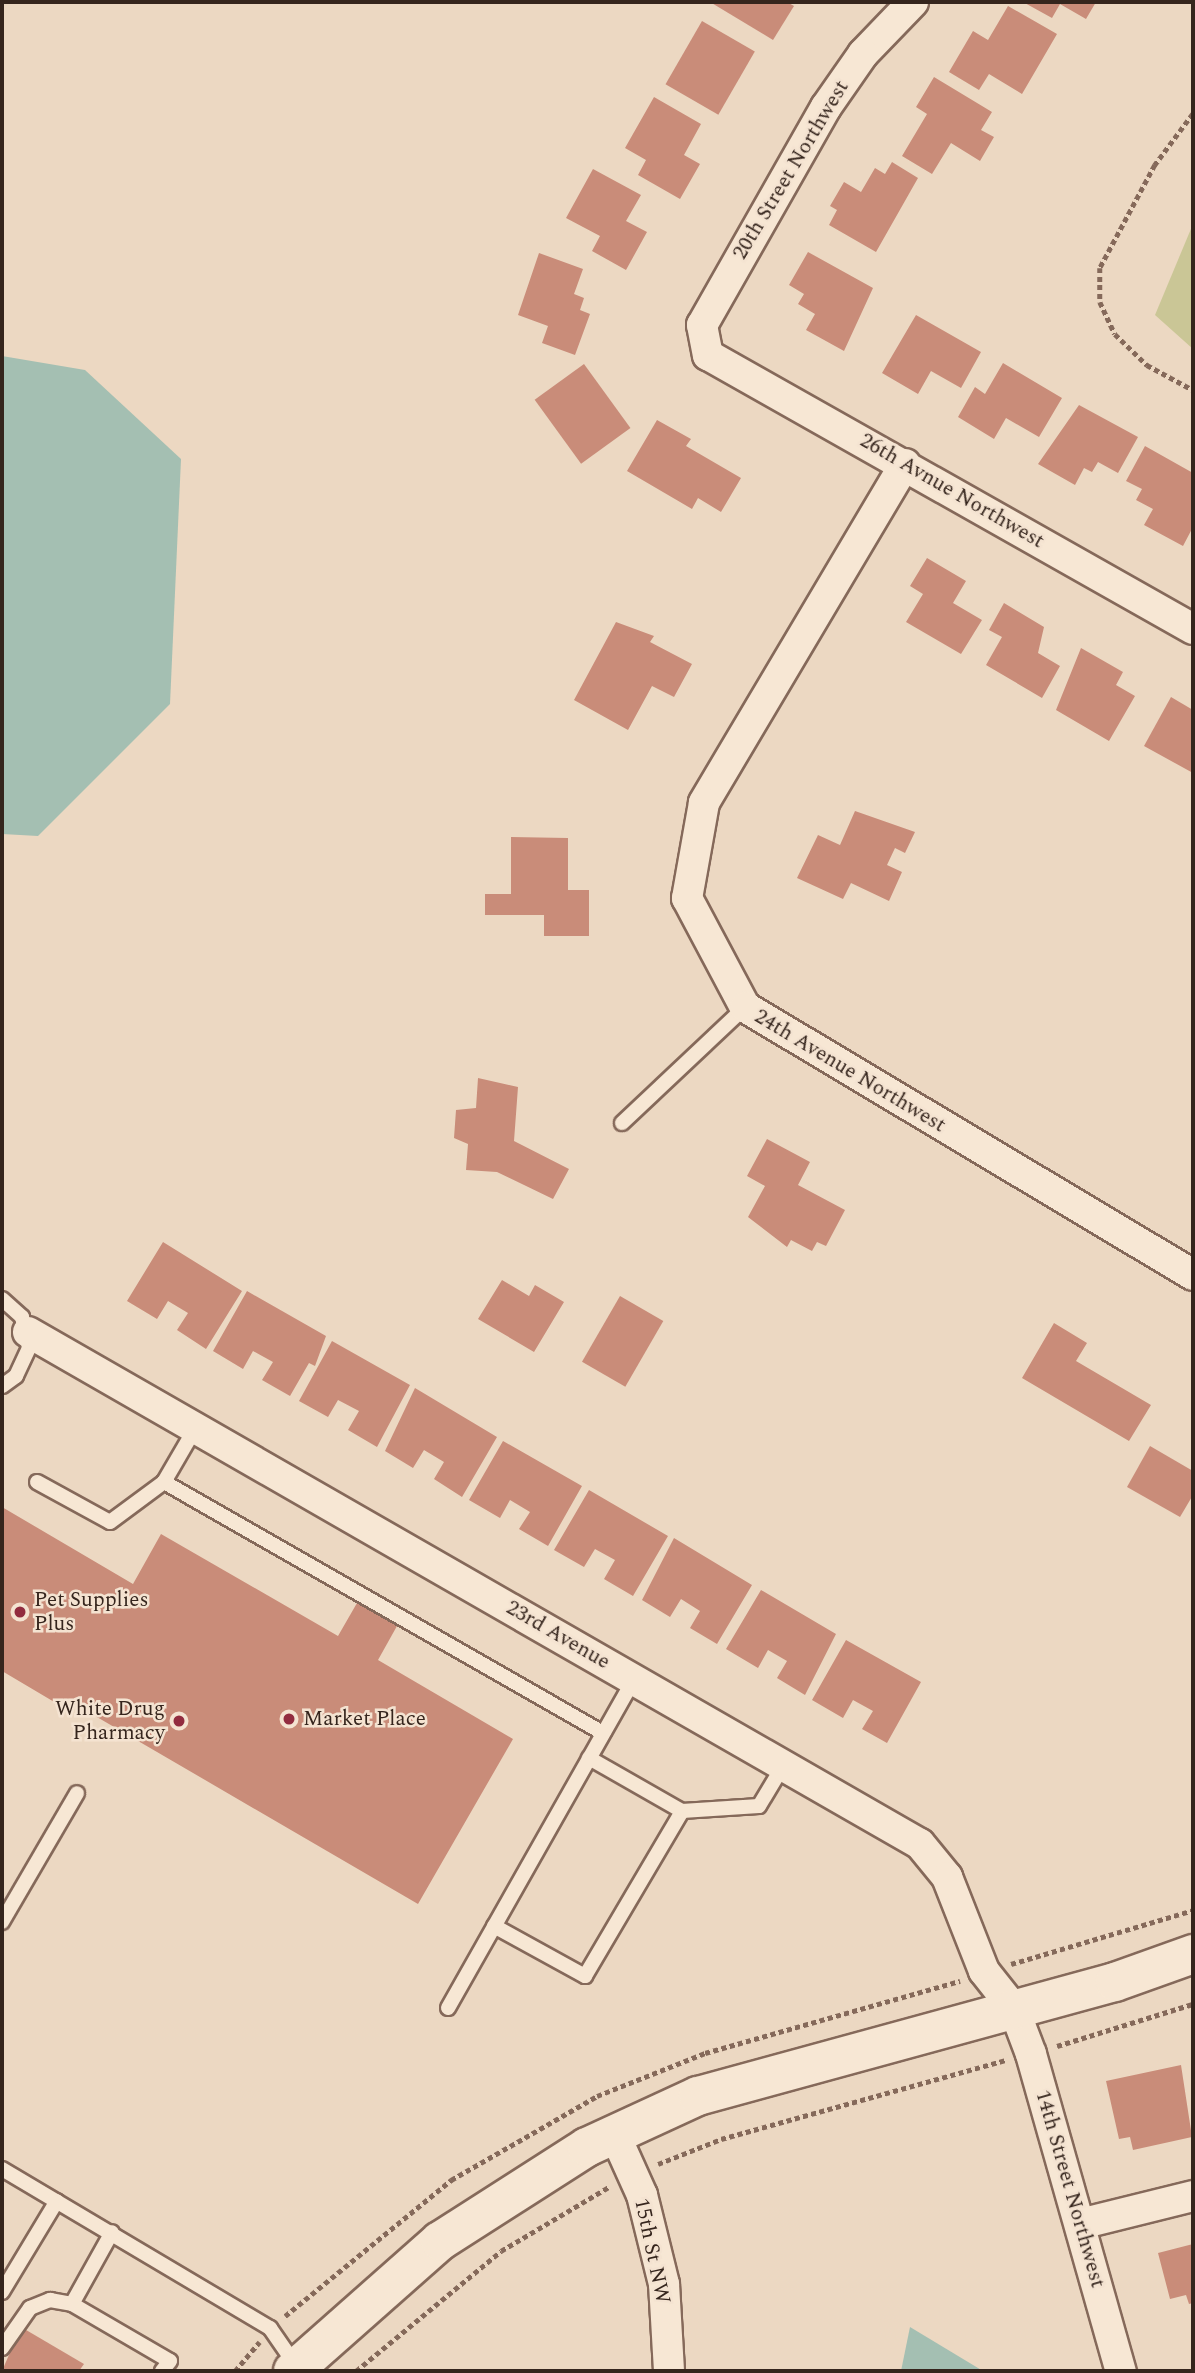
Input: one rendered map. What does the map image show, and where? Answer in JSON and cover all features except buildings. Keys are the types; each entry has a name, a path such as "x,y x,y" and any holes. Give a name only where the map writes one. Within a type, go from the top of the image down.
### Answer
{"street":[{"name":"20th Street Northwest","path":"708,355 702,325 805,142 863,54 913,2"},
{"name":"26th Avnue Northwest","path":"708,355 1193,629"},
{"name":"24th Avenue Northwest","path":"905,464 704,803 687,898 745,1007 1193,1275"},
{"name":"23rd Avenue","path":"28,1332 197,1425 920,1844 947,1877 985,1971 1014,2009"},
{"path":"295,2369 440,2241 512,2190 614,2135 698,2096 1014,2009 1193,1954"},
{"name":"14th Street Northwest","path":"1014,2009 1031,2054 1121,2371"},
{"name":"15th St NW","path":"614,2135 633,2175 664,2284 669,2371"},
{"path":"1080,2224 1193,2196"}],"lane":[{"path":"622,1123 745,1007"},
{"path":"2,1299 28,1332 25,1363 2,1386"},
{"path":"37,1482 110,1522 164,1482 197,1425"},
{"path":"164,1482 603,1732"},
{"path":"448,2008 634,1679"},
{"path":"589,1758 682,1811 759,1807 783,1766"},
{"path":"2,1922 77,1793"},
{"path":"494,1926 585,1976 682,1811"},
{"path":"2,2169 270,2328 295,2369"},
{"path":"2,2292 57,2201"},
{"path":"72,2304 112,2232"},
{"path":"2,2348 30,2308 50,2300 72,2304 170,2361 162,2371"}],"path":[{"path":"1193,114 1114,237 1100,268 1100,302 1130,352 1193,390"},
{"path":"356,2371 502,2251 633,2175 721,2139 1031,2054 1193,2004"},
{"path":"235,2371 270,2328"}],"shaded area":[{"path":"1193,224 1193,349 1155,315"},
{"path":"2,356 85,370 181,459 170,704 38,836 2,834"},
{"path":"910,2327 983,2371 901,2371"}],"place":[{"name":"Pet Supplies Plus","path":"20,1612"},
{"name":"Market Place","path":"289,1719"},
{"name":"White Drug Pharmacy","path":"179,1721"}]}
